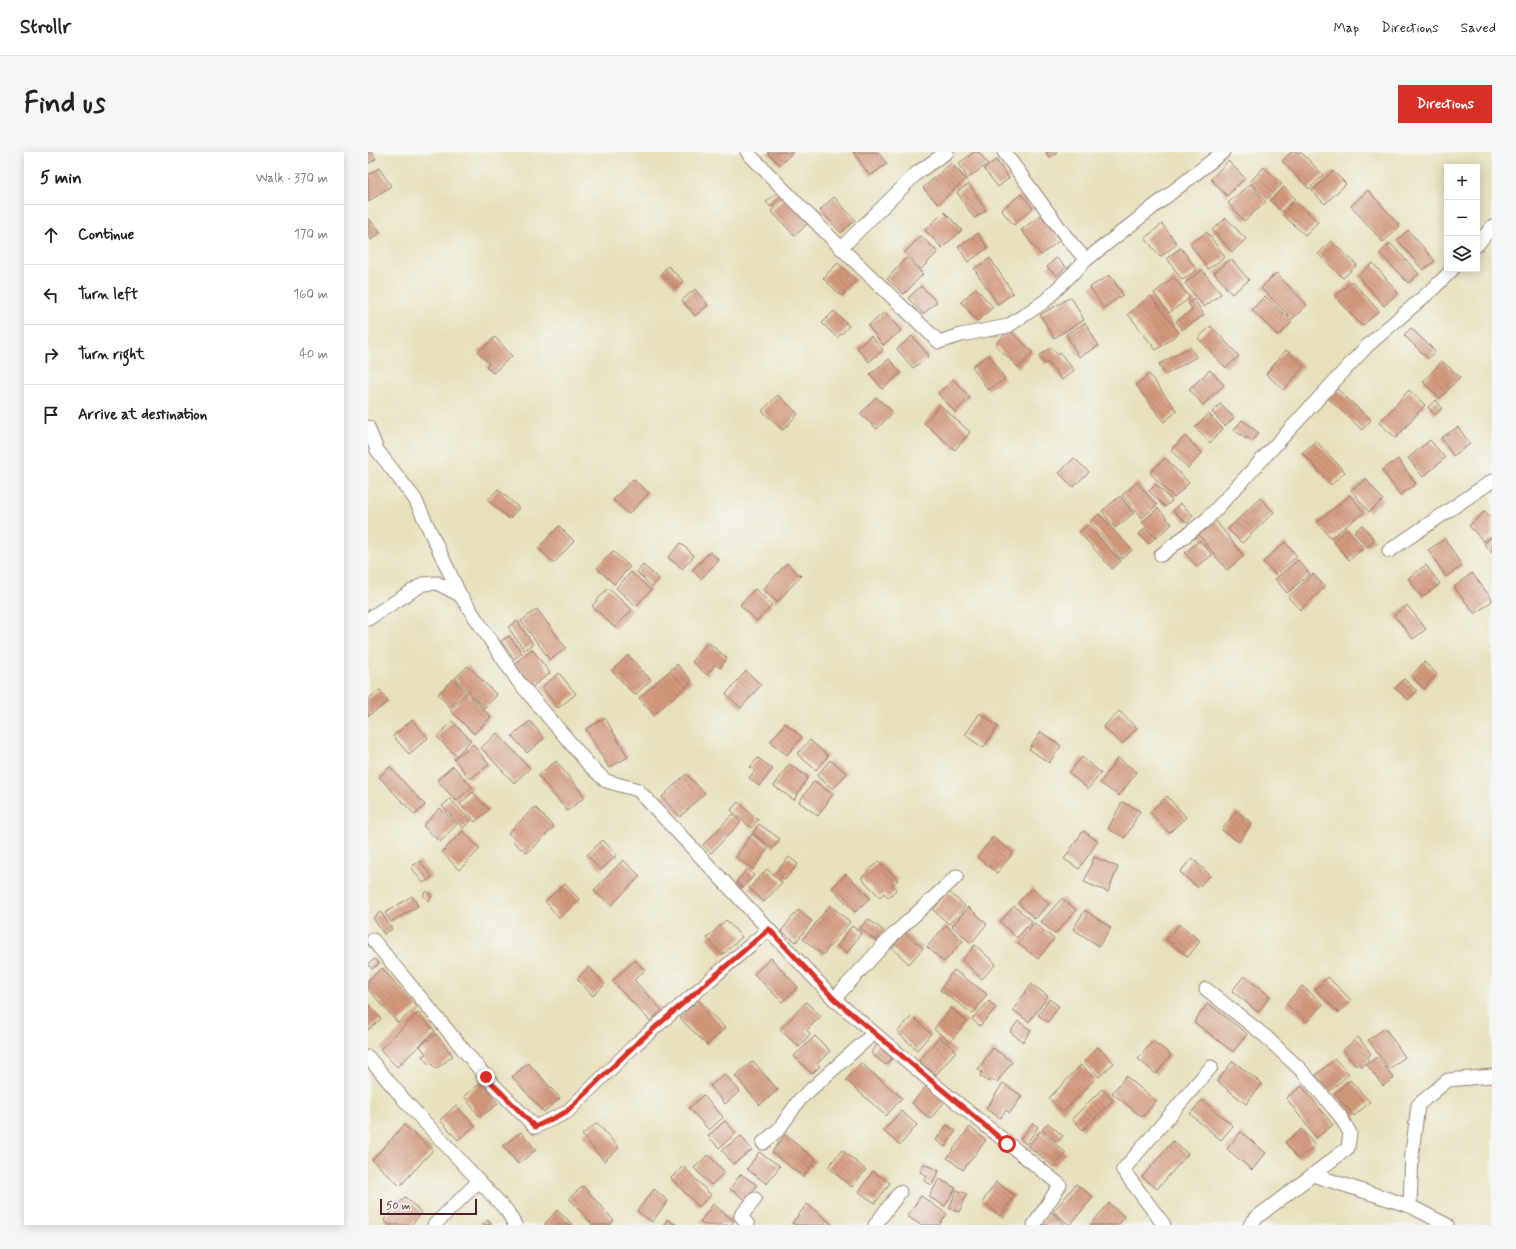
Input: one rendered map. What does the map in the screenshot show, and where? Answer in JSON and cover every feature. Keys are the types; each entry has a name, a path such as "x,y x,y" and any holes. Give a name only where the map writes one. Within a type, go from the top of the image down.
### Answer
{"street":[{"path":"746,152 841,248 939,342 961,335 1008,326 1045,301 1086,260 1223,152"},
{"path":"841,248 918,172 947,152"},
{"path":"1004,152 1067,238 1086,260"},
{"path":"1480,241 1492,227"},
{"path":"1161,555 1207,519 1367,346 1435,287 1450,272"},
{"path":"368,427 377,450 415,499 460,595 518,681 589,765 606,781 638,790 834,999 940,1089 1060,1185 1034,1225"},
{"path":"1389,551 1492,481"},
{"path":"368,618 423,584 437,583 460,595"},
{"path":"834,999 893,935 957,876"},
{"path":"370,942 486,1077 535,1127 566,1112 636,1044 769,929"},
{"path":"1206,988 1265,1036 1301,1070 1340,1116 1350,1133 1348,1148 1257,1217 1250,1225"},
{"path":"762,1143 779,1129 800,1098 874,1033"},
{"path":"368,1057 406,1102 478,1182 507,1211 515,1225"},
{"path":"1164,1225 1123,1170 1211,1067"},
{"path":"1410,1206 1412,1153 1418,1106 1448,1080 1492,1076"},
{"path":"1313,1174 1410,1206 1447,1225"},
{"path":"434,1225 478,1182"},
{"path":"875,1225 900,1192"},
{"path":"748,1225 741,1216 755,1199"}],"building":[{"path":"368,152 371,152 376,159 368,164"},
{"path":"767,152 793,152 780,165"},
{"path":"853,152 878,152 887,164 870,176"},
{"path":"974,152 979,152 988,164 968,178 958,164"},
{"path":"1046,152 1058,152 1049,158"},
{"path":"1291,152 1301,152 1323,175 1309,189 1282,161"},
{"path":"996,160 1009,178 998,187 984,169"},
{"path":"1228,161 1245,178 1227,196 1211,179"},
{"path":"951,163 966,179 938,204 923,188"},
{"path":"1264,167 1282,184 1267,199 1250,182"},
{"path":"379,168 391,186 368,202 368,175"},
{"path":"1333,171 1346,184 1325,204 1312,191"},
{"path":"969,184 986,211 974,218 957,192"},
{"path":"1250,184 1266,202 1244,221 1228,203"},
{"path":"1284,187 1295,199 1282,212 1270,200"},
{"path":"780,190 784,194 771,207 766,202"},
{"path":"1368,190 1400,226 1383,242 1351,206"},
{"path":"1021,194 1033,208 1014,225 1001,210"},
{"path":"787,196 811,220 795,236 771,211"},
{"path":"834,197 855,220 841,233 820,210"},
{"path":"1295,201 1318,222 1305,235 1283,215"},
{"path":"944,212 962,230 942,248 925,230"},
{"path":"1041,215 1047,223 1049,221 1056,231 1054,233 1060,240 1041,255 1021,230"},
{"path":"368,218 381,232 371,240 368,236"},
{"path":"1226,218 1246,239 1232,252 1212,230"},
{"path":"1162,224 1177,244 1160,257 1145,238"},
{"path":"1408,230 1435,261 1423,270 1397,240"},
{"path":"1207,232 1225,257 1208,269 1190,244"},
{"path":"978,233 988,248 968,262 958,247"},
{"path":"921,236 938,252 921,269 904,253"},
{"path":"1331,241 1357,265 1343,278 1318,254"},
{"path":"1390,243 1419,274 1408,283 1380,253"},
{"path":"1181,248 1197,270 1182,280 1167,258"},
{"path":"906,258 923,274 904,294 887,279"},
{"path":"990,258 1013,293 998,304 974,269"},
{"path":"1056,258 1066,267 1057,276 1047,267"},
{"path":"1231,259 1249,280 1232,294 1214,273"},
{"path":"838,263 856,280 841,296 823,278"},
{"path":"1373,263 1398,293 1384,306 1358,276"},
{"path":"668,266 683,281 676,288 661,273"},
{"path":"1202,270 1221,294 1204,307 1185,283"},
{"path":"1276,273 1307,305 1292,319 1261,288"},
{"path":"1110,275 1123,295 1103,308 1090,287"},
{"path":"1174,277 1190,298 1169,313 1154,293"},
{"path":"1352,281 1379,311 1362,326 1335,296"},
{"path":"921,286 937,302 923,314 908,298"},
{"path":"976,288 993,307 978,321 961,302"},
{"path":"695,289 708,305 695,316 682,300"},
{"path":"1151,296 1179,333 1156,350 1128,314"},
{"path":"1265,296 1292,322 1278,336 1252,310"},
{"path":"1071,297 1084,320 1054,338 1040,315"},
{"path":"1194,299 1204,315 1182,330 1176,321 1193,310 1188,303"},
{"path":"834,311 849,326 837,338 822,323"},
{"path":"885,312 901,331 883,345 868,326"},
{"path":"1085,323 1099,346 1079,357 1066,334"},
{"path":"1211,326 1239,356 1226,368 1198,338"},
{"path":"1411,328 1435,351 1428,359 1404,335"},
{"path":"1009,330 1033,352 1019,368 995,345"},
{"path":"871,336 883,350 869,362 857,348"},
{"path":"912,336 929,356 913,368 897,349"},
{"path":"495,337 512,356 493,373 486,366 489,364 478,352"},
{"path":"1051,347 1058,355 1060,353 1074,370 1062,380 1048,362 1045,364 1039,356"},
{"path":"1190,347 1196,357 1165,375 1159,364"},
{"path":"1286,350 1304,366 1284,390 1266,374"},
{"path":"989,355 1005,379 988,390 972,366"},
{"path":"889,359 901,373 882,389 870,374"},
{"path":"1442,361 1460,377 1440,398 1423,382"},
{"path":"1210,370 1224,385 1203,405 1189,389"},
{"path":"1149,374 1177,411 1164,422 1136,385"},
{"path":"953,379 970,397 955,412 938,394"},
{"path":"1336,388 1371,420 1362,430 1328,398"},
{"path":"1409,390 1425,405 1396,438 1379,423"},
{"path":"778,395 798,414 783,430 762,411"},
{"path":"876,397 893,412 877,429 860,414"},
{"path":"1436,400 1442,408 1435,415 1428,407"},
{"path":"1220,404 1234,418 1225,426 1212,412"},
{"path":"940,405 970,432 955,450 924,423"},
{"path":"1209,414 1223,429 1210,443 1195,427"},
{"path":"1242,420 1259,433 1252,441 1247,437 1246,439 1234,430"},
{"path":"1458,427 1470,444 1453,456 1441,438"},
{"path":"1185,436 1202,453 1188,468 1171,450"},
{"path":"1430,440 1445,458 1423,477 1408,458"},
{"path":"1316,441 1345,472 1331,485 1302,453"},
{"path":"1074,458 1089,472 1073,487 1059,473"},
{"path":"1165,458 1189,483 1174,498 1150,473"},
{"path":"1398,459 1416,484 1400,495 1382,470"},
{"path":"633,479 649,493 629,514 613,500"},
{"path":"1366,479 1383,500 1369,512 1351,490"},
{"path":"1137,482 1157,505 1142,518 1122,495"},
{"path":"1156,484 1172,501 1165,507 1149,491"},
{"path":"498,489 519,508 509,519 488,500"},
{"path":"1350,495 1364,512 1331,538 1317,522"},
{"path":"1120,496 1134,513 1115,528 1102,511"},
{"path":"1260,498 1274,512 1242,543 1228,529"},
{"path":"1180,503 1193,515 1187,523 1173,511"},
{"path":"1158,508 1172,524 1156,538 1142,522"},
{"path":"1485,511 1492,518 1492,535 1484,542 1469,526"},
{"path":"1099,514 1132,550 1122,559 1090,522"},
{"path":"1215,520 1244,556 1227,570 1198,534"},
{"path":"1088,525 1121,561 1112,569 1079,532"},
{"path":"1362,525 1375,540 1367,547 1354,532"},
{"path":"559,526 574,541 554,563 538,548"},
{"path":"1145,528 1155,538 1149,544 1139,534"},
{"path":"1347,529 1364,548 1349,560 1333,541"},
{"path":"1492,537 1492,553 1484,544"},
{"path":"1445,539 1462,566 1446,577 1428,550"},
{"path":"1200,540 1212,555 1197,567 1185,553"},
{"path":"1285,542 1297,556 1276,575 1263,562"},
{"path":"681,543 694,556 682,569 668,557"},
{"path":"613,551 630,567 614,584 597,568"},
{"path":"710,552 719,560 701,579 692,570"},
{"path":"1298,560 1310,574 1287,593 1275,579"},
{"path":"787,563 801,576 777,602 763,589"},
{"path":"643,565 659,579 652,587 637,572"},
{"path":"1426,565 1440,584 1422,597 1408,578"},
{"path":"631,572 651,590 636,606 616,588"},
{"path":"1472,573 1492,599 1492,601 1475,614 1454,587"},
{"path":"1313,574 1325,587 1300,610 1288,597"},
{"path":"608,588 632,610 615,628 592,606"},
{"path":"755,589 772,605 757,621 740,605"},
{"path":"1407,605 1426,629 1413,639 1394,615"},
{"path":"537,609 566,648 550,660 521,621"},
{"path":"517,621 533,644 524,650 508,627"},
{"path":"509,636 522,653 514,659 501,641"},
{"path":"708,642 727,658 720,668 715,664 707,675 692,662"},
{"path":"532,649 550,673 532,687 514,664"},
{"path":"628,655 651,680 635,695 612,671"},
{"path":"1424,662 1437,674 1424,689 1411,676"},
{"path":"677,664 692,681 654,715 639,698"},
{"path":"468,666 497,695 484,708 455,678"},
{"path":"746,671 761,685 741,708 726,694"},
{"path":"559,673 576,694 558,708 542,687"},
{"path":"453,679 466,692 450,707 438,694"},
{"path":"1404,679 1417,691 1408,700 1395,688"},
{"path":"380,690 388,702 368,716 368,699"},
{"path":"467,693 491,717 474,734 450,710"},
{"path":"1119,711 1137,728 1122,744 1103,727"},
{"path":"980,713 998,726 983,748 965,735"},
{"path":"605,718 628,757 609,768 586,729"},
{"path":"412,720 428,738 409,754 393,736"},
{"path":"452,721 471,740 456,756 437,737"},
{"path":"530,721 544,738 527,753 512,736"},
{"path":"785,723 802,737 787,755 770,742"},
{"path":"1041,732 1061,746 1049,763 1029,749"},
{"path":"497,733 530,768 514,783 481,748"},
{"path":"810,740 828,756 816,770 797,754"},
{"path":"473,744 489,765 470,779 454,759"},
{"path":"1082,757 1101,773 1088,789 1069,773"},
{"path":"758,758 773,769 759,786 749,778 755,771 750,767"},
{"path":"1118,758 1137,772 1119,796 1100,783"},
{"path":"830,760 847,773 833,789 817,776"},
{"path":"556,761 585,797 567,811 538,775"},
{"path":"789,764 808,777 794,800 774,786"},
{"path":"453,766 472,787 456,801 437,780"},
{"path":"390,767 425,805 415,815 379,777"},
{"path":"686,774 705,793 680,817 662,797"},
{"path":"814,781 833,794 818,816 799,802"},
{"path":"473,792 489,810 475,822 460,804"},
{"path":"1167,796 1186,817 1169,833 1150,812"},
{"path":"450,799 471,821 463,828 442,806"},
{"path":"738,802 758,820 751,828 731,810"},
{"path":"1122,802 1140,811 1125,838 1108,829"},
{"path":"535,807 554,827 527,853 512,840 514,838 508,833"},
{"path":"440,808 457,824 440,842 423,826"},
{"path":"1236,811 1252,823 1239,842 1222,830"},
{"path":"733,814 741,822 711,853 703,845"},
{"path":"759,824 780,839 773,848 753,833"},
{"path":"463,831 480,849 459,870 442,852"},
{"path":"1083,831 1098,841 1079,869 1064,859"},
{"path":"752,834 769,847 753,870 736,857"},
{"path":"993,837 1013,853 997,873 977,857"},
{"path":"603,840 617,855 601,870 587,855"},
{"path":"789,857 798,864 785,880 776,872"},
{"path":"1094,857 1118,867 1108,892 1084,882"},
{"path":"1192,858 1210,875 1198,888 1180,872"},
{"path":"623,860 640,876 611,906 594,890"},
{"path":"420,861 432,877 423,883 411,867"},
{"path":"879,861 898,880 892,885 896,890 888,898 884,893 880,897 861,878"},
{"path":"747,869 754,875 743,888 736,882"},
{"path":"767,869 782,882 764,902 749,888"},
{"path":"846,874 870,898 855,912 832,888"},
{"path":"565,884 580,900 559,918 545,901"},
{"path":"1032,888 1049,904 1035,919 1018,903"},
{"path":"427,891 432,896 428,901 423,895"},
{"path":"949,892 965,906 949,924 933,910"},
{"path":"412,896 418,906 391,922 385,913"},
{"path":"1062,898 1076,910 1055,934 1041,922"},
{"path":"830,905 850,922 823,955 803,939"},
{"path":"1014,906 1032,921 1017,938 1000,922"},
{"path":"968,907 987,924 971,943 952,926"},
{"path":"798,910 812,921 796,942 781,931"},
{"path":"1085,910 1111,928 1099,946 1073,929"},
{"path":"381,912 392,929 384,934 373,918"},
{"path":"868,919 884,931 876,941 860,928"},
{"path":"726,920 742,937 722,955 707,938"},
{"path":"1034,923 1054,939 1038,959 1018,943"},
{"path":"1179,924 1200,941 1188,957 1166,940"},
{"path":"946,925 963,941 944,962 927,947"},
{"path":"852,926 861,933 847,953 837,946"},
{"path":"905,933 923,948 909,964 892,948"},
{"path":"975,945 996,964 982,979 962,960"},
{"path":"771,958 798,987 782,1002 754,974"},
{"path":"375,959 379,964 372,969 368,964"},
{"path":"635,960 645,970 634,980 662,1010 650,1021 612,981"},
{"path":"589,967 605,984 593,996 577,979"},
{"path":"382,968 417,1007 398,1023 368,989 368,980"},
{"path":"954,970 987,994 973,1014 940,990"},
{"path":"1244,976 1270,996 1258,1012 1232,991"},
{"path":"1328,977 1351,1000 1339,1013 1315,990"},
{"path":"1031,984 1048,996 1029,1022 1013,1010"},
{"path":"1302,986 1323,1004 1307,1022 1286,1004"},
{"path":"1049,999 1059,1006 1048,1022 1038,1015"},
{"path":"698,1000 725,1028 707,1045 680,1018"},
{"path":"989,1001 996,1008 980,1026 972,1019"},
{"path":"806,1002 821,1016 807,1030 810,1034 799,1047 780,1030"},
{"path":"1208,1003 1247,1034 1233,1052 1194,1022"},
{"path":"368,1004 381,1019 368,1030"},
{"path":"951,1008 967,1021 950,1042 934,1029"},
{"path":"418,1013 435,1031 397,1067 380,1049"},
{"path":"912,1016 931,1034 917,1050 897,1032"},
{"path":"1018,1021 1031,1030 1023,1042 1010,1032"},
{"path":"1385,1028 1405,1057 1389,1069 1368,1040"},
{"path":"436,1034 453,1056 436,1069 431,1063 429,1065 422,1056 426,1054 420,1046"},
{"path":"815,1036 830,1051 817,1064 820,1066 812,1074 794,1056"},
{"path":"939,1037 956,1051 936,1075 919,1061"},
{"path":"1358,1037 1371,1054 1367,1058 1369,1061 1362,1067 1359,1063 1356,1066 1343,1050"},
{"path":"880,1041 896,1053 886,1065 871,1053"},
{"path":"1153,1041 1171,1055 1156,1074 1138,1059"},
{"path":"1098,1047 1114,1063 1099,1077 1084,1062"},
{"path":"993,1048 1012,1062 997,1082 991,1079 989,1082 980,1076 982,1072 978,1069"},
{"path":"1377,1057 1394,1078 1383,1086 1367,1065"},
{"path":"1335,1059 1349,1074 1330,1091 1316,1075"},
{"path":"753,1061 778,1090 760,1105 735,1076"},
{"path":"1233,1061 1262,1084 1246,1104 1217,1081"},
{"path":"528,1063 560,1098 544,1112 512,1077"},
{"path":"861,1063 902,1098 886,1116 846,1080"},
{"path":"1081,1065 1095,1079 1063,1112 1049,1098"},
{"path":"725,1074 740,1091 725,1104 710,1086"},
{"path":"1126,1076 1156,1101 1142,1117 1112,1093"},
{"path":"1350,1080 1370,1102 1354,1116 1334,1094"},
{"path":"482,1082 498,1104 480,1117 464,1096"},
{"path":"929,1083 947,1099 930,1119 912,1103"},
{"path":"1003,1083 1022,1096 1010,1113 1006,1110 1000,1118 986,1109"},
{"path":"1302,1086 1333,1125 1316,1138 1286,1098"},
{"path":"1102,1089 1113,1100 1083,1130 1072,1119"},
{"path":"703,1095 723,1117 709,1130 689,1108"},
{"path":"1202,1100 1233,1126 1221,1140 1190,1114"},
{"path":"456,1105 475,1126 458,1140 440,1120"},
{"path":"901,1111 917,1125 900,1145 883,1131"},
{"path":"725,1121 736,1133 719,1148 708,1136"},
{"path":"597,1123 619,1148 604,1161 582,1135"},
{"path":"1033,1123 1038,1127 1026,1144 1020,1139"},
{"path":"1048,1123 1063,1136 1057,1142 1042,1130"},
{"path":"404,1125 433,1150 400,1186 372,1160"},
{"path":"947,1125 956,1131 945,1147 936,1140"},
{"path":"970,1127 986,1140 963,1170 947,1158"},
{"path":"1302,1129 1315,1146 1298,1159 1285,1142"},
{"path":"1040,1131 1066,1153 1054,1167 1028,1146"},
{"path":"521,1132 536,1150 518,1164 503,1146"},
{"path":"1241,1132 1266,1153 1252,1170 1227,1149"},
{"path":"785,1135 816,1160 803,1177 772,1152"},
{"path":"741,1136 752,1150 733,1164 722,1150"},
{"path":"1173,1141 1188,1154 1157,1189 1142,1177"},
{"path":"842,1150 866,1170 852,1187 828,1167"},
{"path":"759,1152 780,1166 767,1184 747,1169"},
{"path":"708,1155 725,1172 711,1185 694,1168"},
{"path":"924,1164 939,1171 932,1185 924,1181 927,1176 920,1172"},
{"path":"683,1166 711,1195 699,1207 671,1178"},
{"path":"873,1171 890,1183 875,1203 859,1192"},
{"path":"741,1174 757,1185 746,1200 730,1189"},
{"path":"939,1179 956,1188 945,1206 929,1197"},
{"path":"996,1182 1015,1195 1000,1216 982,1203"},
{"path":"1076,1184 1093,1197 1070,1225 1053,1212"},
{"path":"583,1186 614,1221 609,1225 593,1225 569,1198"},
{"path":"654,1189 668,1201 652,1222 637,1211"},
{"path":"957,1190 967,1194 959,1212 949,1208"},
{"path":"921,1196 947,1214 939,1225 921,1225 907,1216"},
{"path":"405,1197 422,1213 411,1225 389,1225 384,1220"},
{"path":"1109,1203 1125,1217 1118,1225 1090,1225"},
{"path":"713,1204 734,1221 731,1225 704,1225 700,1222"},
{"path":"807,1204 833,1225 795,1225 792,1223"},
{"path":"557,1210 573,1225 544,1225"},
{"path":"1051,1212 1064,1224 1063,1225 1040,1225"},
{"path":"667,1219 677,1225 664,1225"},
{"path":"488,1220 491,1225 482,1225"}],"route":[{"path":"486,1077 535,1127 566,1112 636,1044 769,929 834,999 1007,1144"}]}
